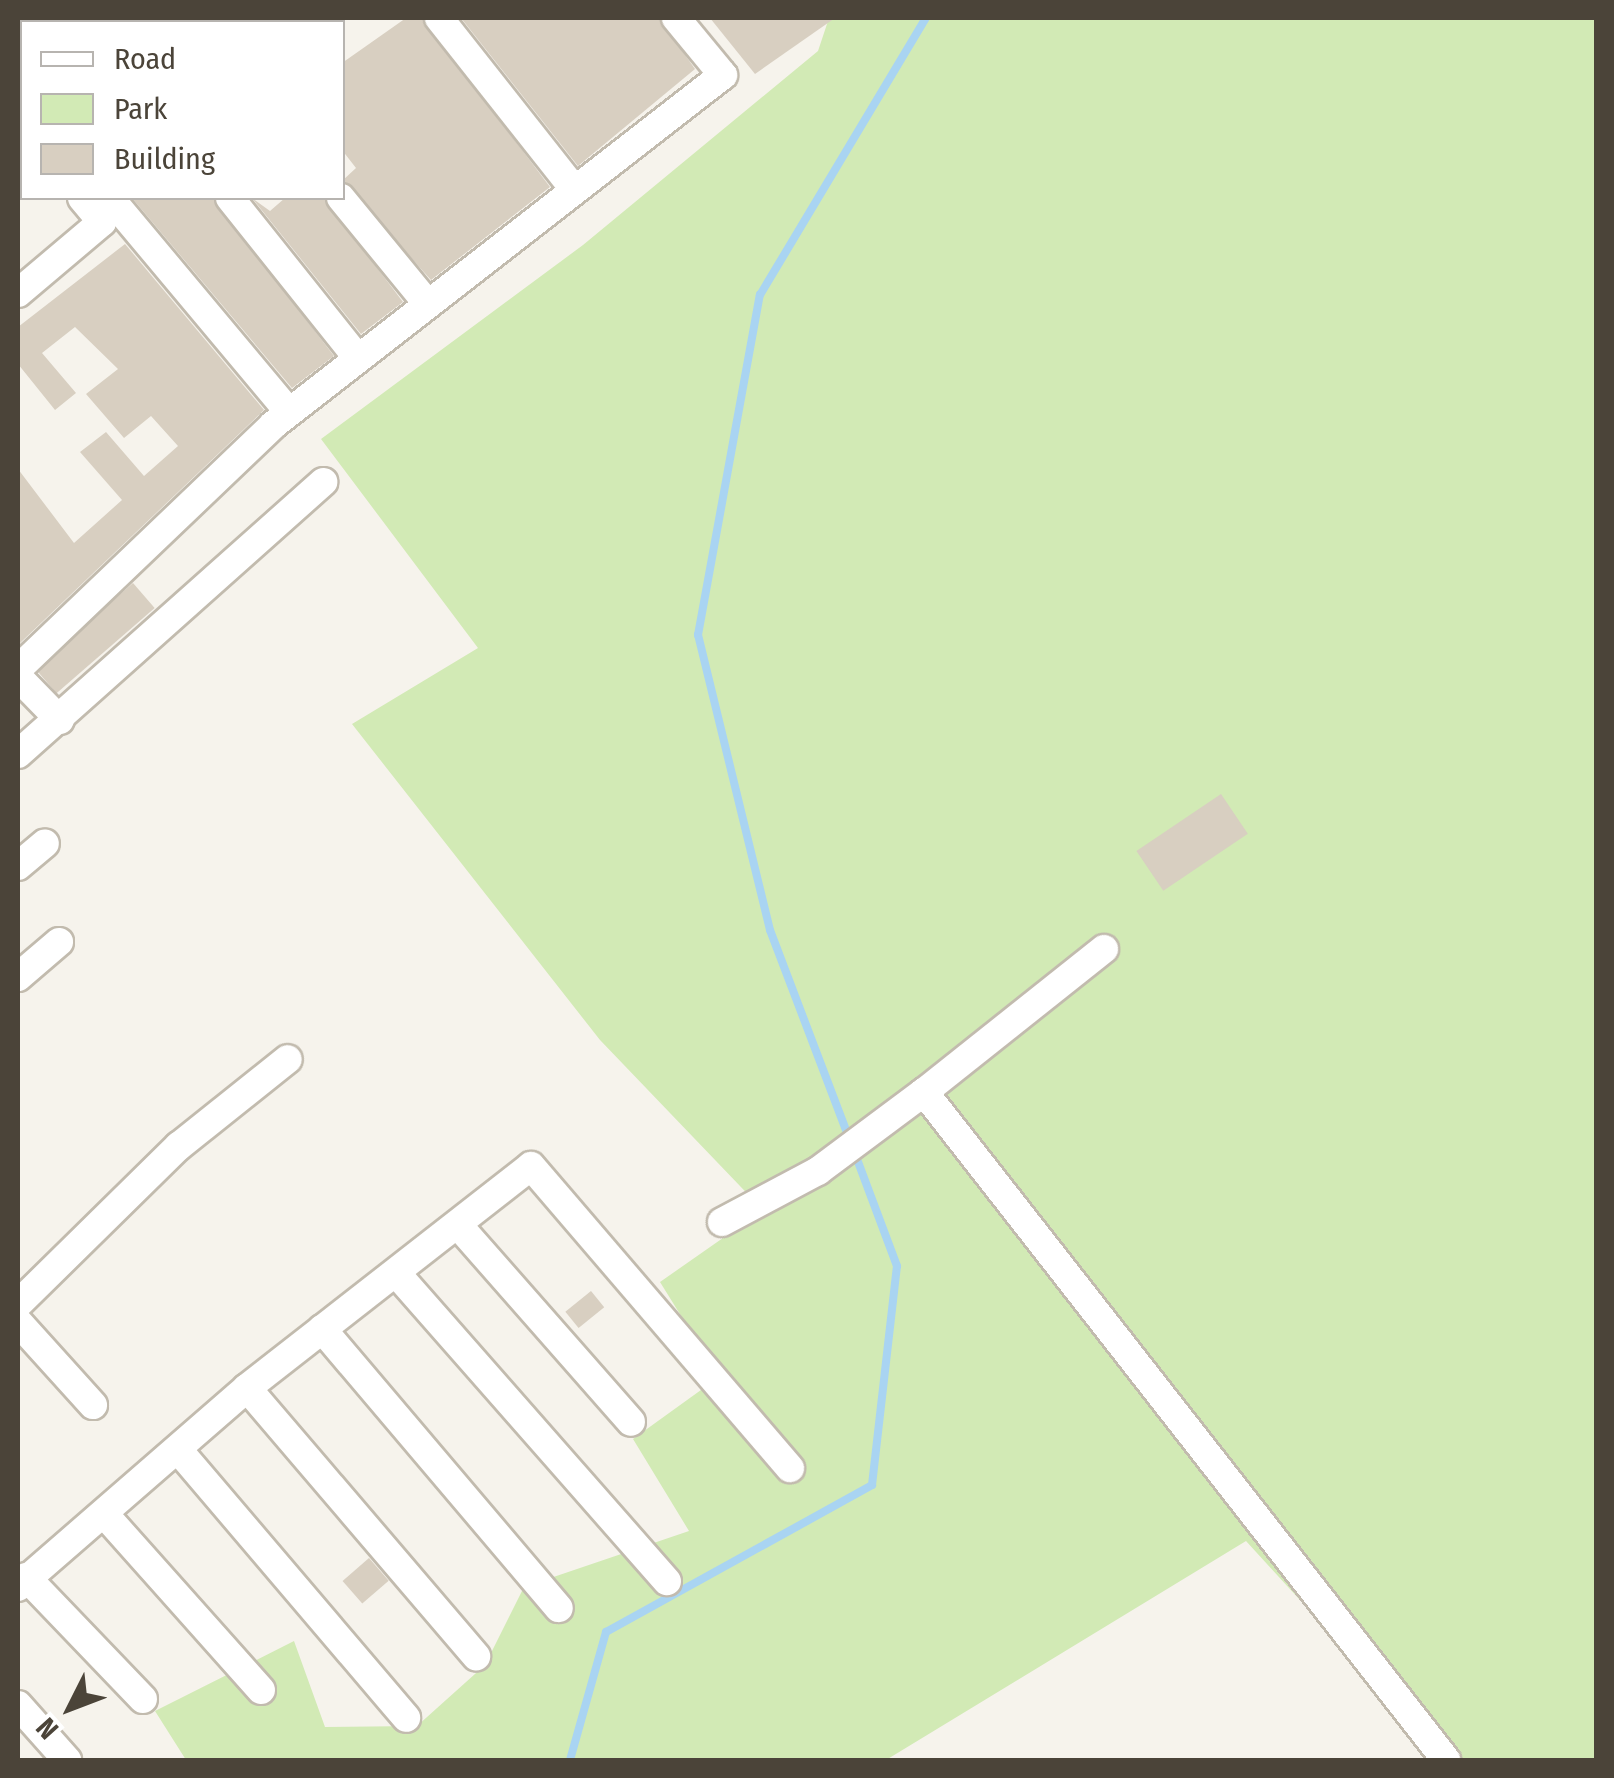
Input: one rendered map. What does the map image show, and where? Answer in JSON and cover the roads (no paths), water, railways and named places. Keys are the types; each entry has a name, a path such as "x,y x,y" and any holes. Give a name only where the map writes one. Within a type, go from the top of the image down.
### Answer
{"street":[{"path":"439,18 574,189"},
{"path":"18,669 289,412 426,302 724,75 676,18"},
{"path":"18,293 102,222 84,200"},
{"path":"112,200 289,412"},
{"path":"232,200 358,357"},
{"path":"342,200 426,302"},
{"path":"18,754 323,482"},
{"path":"18,677 60,720"},
{"path":"18,866 45,843"},
{"path":"18,977 59,942"},
{"path":"722,1222 818,1171 1104,949"},
{"path":"18,1304 179,1146 288,1059"},
{"path":"924,1092 1446,1760"},
{"path":"143,1699 22,1582 106,1516 248,1388 531,1166 790,1468"},
{"path":"458,1225 631,1422"},
{"path":"397,1274 667,1581"},
{"path":"18,1322 92,1405"},
{"path":"322,1329 559,1608"},
{"path":"248,1388 476,1656"},
{"path":"180,1452 406,1718"},
{"path":"106,1516 261,1690"},
{"path":"18,1704 67,1760"}],"waterway":[{"path":"849,1138 770,930 698,635 760,295 926,18"},
{"path":"570,1760 606,1632 872,1485 897,1266 854,1151"}]}
